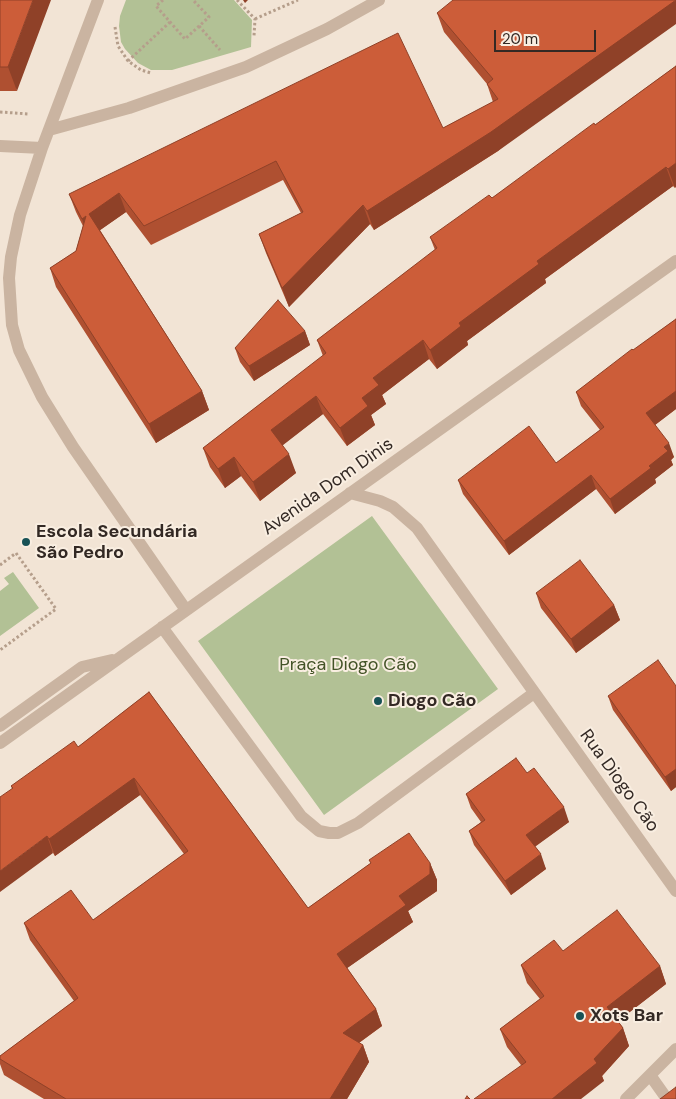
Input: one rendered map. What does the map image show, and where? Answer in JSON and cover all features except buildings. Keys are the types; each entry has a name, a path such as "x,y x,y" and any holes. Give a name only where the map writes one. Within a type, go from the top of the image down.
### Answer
{"street":[{"path":"98,0 42,148 20,215 11,257 9,278 12,325 19,350 29,373 58,424 186,610"},
{"path":"49,130 129,108 246,67 319,33 379,0"},
{"path":"0,146 42,148"},
{"name":"Avenida Dom Dinis","path":"0,743 676,260"},
{"path":"162,627 300,816 319,831 329,833 338,833 358,823 534,693 417,528 393,507 380,501 350,493"},
{"path":"0,726 82,667 117,659"},
{"name":"Rua Diogo Cão","path":"534,693 676,891"},
{"path":"626,1099 676,1049"},
{"path":"650,1075 667,1099"}],"path":[{"path":"163,0 156,6 185,39 209,17 193,0"},
{"path":"255,19 298,0"},
{"path":"116,19 118,46 128,61 170,22"},
{"path":"199,26 222,51"},
{"path":"0,565 16,553 56,609 0,650"}],"green space":[{"path":"126,0 234,0 252,20 251,47 172,70 151,70 138,63 121,42 120,16"},
{"name":"Praça Diogo Cão","path":"372,516 498,689 324,815 198,641"},
{"path":"13,572 39,608 0,636 0,591 9,584 4,578"}],"place":[{"name":"Escola Secundária São Pedro","path":"26,542"},
{"name":"Diogo Cão","path":"378,701"},
{"name":"Xots Bar","path":"580,1016"}]}
